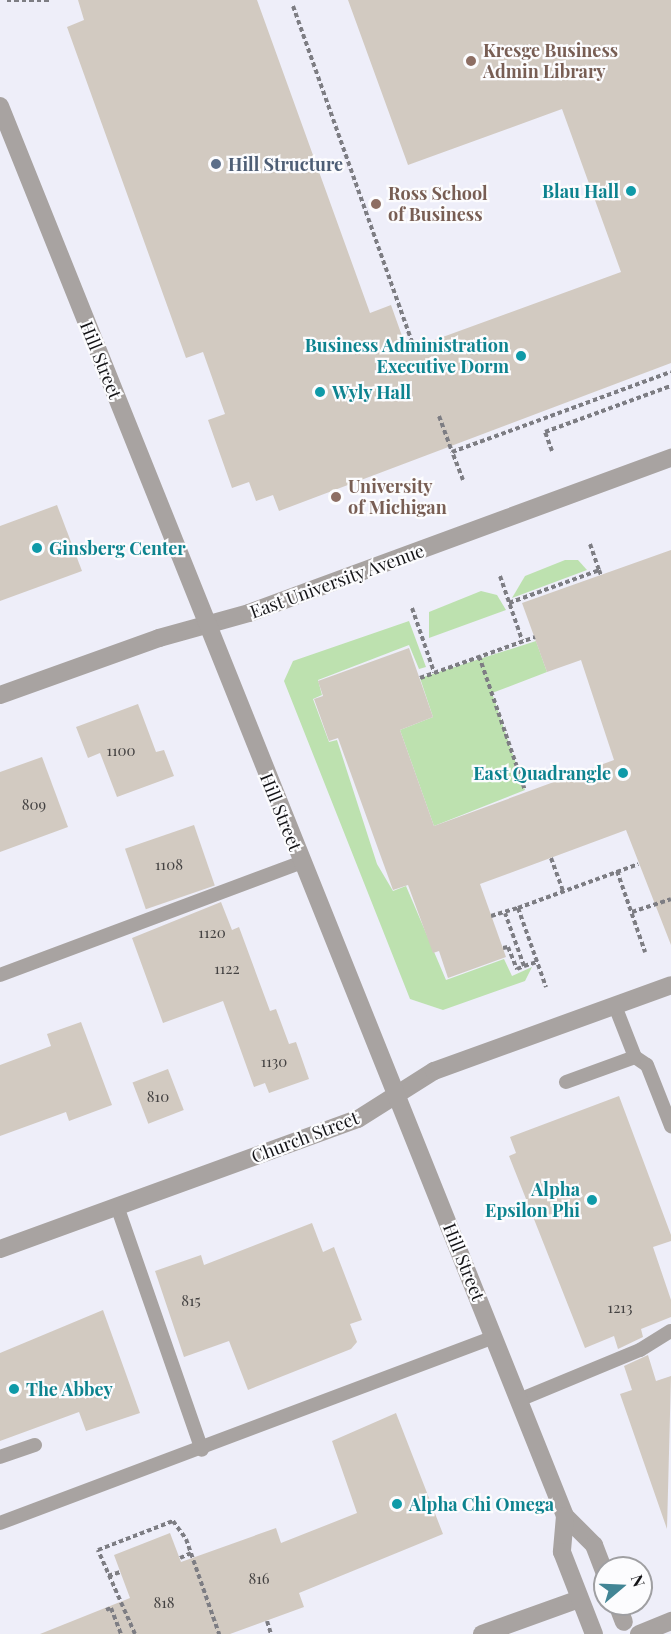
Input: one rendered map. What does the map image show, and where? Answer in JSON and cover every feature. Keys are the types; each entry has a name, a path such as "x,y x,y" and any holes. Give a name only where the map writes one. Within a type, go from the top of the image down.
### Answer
{"street":[{"name":"Hill Street","path":"0,106 206,627 565,1516 594,1545 598,1556"},
{"name":"East University Avenue","path":"0,695 159,638 206,627 671,458"},
{"name":"Church Street","path":"0,1250 358,1119 434,1071 671,986"},
{"name":"Hill Street","path":"565,1516 562,1551 594,1634"},
{"path":"482,1634 579,1599"},
{"path":"639,1634 671,1621"}],"lane":[{"path":"0,975 302,862"},
{"path":"615,1006 635,1057 646,1065 671,1126"},
{"path":"566,1082 635,1057"},
{"path":"117,1206 202,1450"},
{"path":"519,1400 640,1350 671,1330"},
{"path":"0,1523 202,1450 494,1338"},
{"path":"0,1457 34,1444"}],"path":[{"path":"7,0 49,0"},
{"path":"293,6 414,347"},
{"path":"452,452 671,372"},
{"path":"552,452 545,432 671,386"},
{"path":"439,416 463,480"},
{"path":"509,603 600,572 590,544"},
{"path":"500,576 522,640"},
{"path":"412,608 434,672"},
{"path":"420,678 535,637"},
{"path":"479,656 525,790"},
{"path":"551,858 563,891"},
{"path":"491,916 505,913 638,864"},
{"path":"617,872 645,952"},
{"path":"632,912 671,899"},
{"path":"518,908 546,987"},
{"path":"505,913 524,966"},
{"path":"503,948 508,946 517,969 537,962"},
{"path":"135,1634 98,1550 173,1521 191,1553 219,1634"},
{"path":"180,1558 191,1553"},
{"path":"108,1576 120,1572"},
{"path":"106,1610 111,1608 121,1634"},
{"path":"267,1621 272,1634"}],"green space":[{"path":"565,560 578,560 587,570 512,598 525,576"},
{"path":"481,591 497,595 506,610 429,638 429,612"},
{"path":"409,621 426,667 419,669 409,645 318,680 322,695 313,699 329,742 337,740 377,864 393,891 406,886 446,980 504,959 512,976 532,967 525,981 443,1010 410,999 284,681 293,661"},
{"path":"536,641 547,672 492,693 525,790 434,826 400,730 433,717 420,678"}],"building":[{"name":"Ross School of Business","path":"78,0 257,0 370,313 391,305 407,350 621,272 562,109 408,165 348,0 671,0 671,363 279,511 273,495 256,501 249,482 232,488 208,420 225,414 203,352 186,358 67,27 84,20"},
{"name":"Ginsberg Center","path":"57,505 82,571 0,601 0,526"},
{"name":"East Quadrangle","path":"671,550 671,945 626,830 480,884 506,957 448,978 439,951 433,953 408,885 393,890 338,738 329,741 314,699 323,696 318,681 409,648 433,717 400,730 434,826 614,760 581,660 547,672 522,603"},
{"path":"138,704 156,752 164,750 174,776 117,797 100,753 88,758 76,727"},
{"path":"42,757 68,827 0,852 0,772"},
{"path":"194,825 215,886 146,909 125,849"},
{"path":"221,902 232,930 239,927 270,1011 276,1009 289,1044 296,1042 309,1079 269,1093 265,1083 254,1087 223,1001 163,1023 132,938"},
{"path":"81,1022 112,1105 69,1121 66,1112 0,1136 0,1065 51,1046 47,1034"},
{"path":"168,1069 184,1110 148,1124 133,1083"},
{"name":"Alpha Epsilon Phi","path":"619,1096 671,1235 671,1241 653,1247 671,1300 671,1317 641,1329 643,1337 618,1349 614,1336 585,1348 509,1156 516,1153 510,1137"},
{"path":"312,1223 323,1252 334,1247 362,1320 350,1324 357,1342 351,1349 248,1390 229,1341 184,1357 155,1271 201,1255 204,1265"},
{"path":"103,1310 140,1413 86,1431 79,1412 0,1441 0,1353"},
{"path":"648,1355 656,1381 671,1376 667,1529 620,1394 632,1390 624,1366"},
{"path":"396,1413 443,1534 299,1593 304,1607 230,1634 40,1634 130,1598 114,1555 170,1533 181,1562 276,1528 281,1543 357,1513 332,1441"}],"place":[{"name":"Kresge Business Admin Library","path":"471,61"},
{"name":"Hill Structure","path":"216,164"},
{"name":"Blau Hall","path":"631,191"},
{"name":"Ross School of Business","path":"376,204"},
{"name":"Business Administration Executive Dorm","path":"521,356"},
{"name":"Wyly Hall","path":"320,392"},
{"name":"University of Michigan","path":"336,497"},
{"name":"Ginsberg Center","path":"37,548"},
{"name":"East Quadrangle","path":"623,773"},
{"name":"Alpha Epsilon Phi","path":"592,1200"},
{"name":"The Abbey","path":"14,1389"},
{"name":"Alpha Chi Omega","path":"397,1504"}]}
